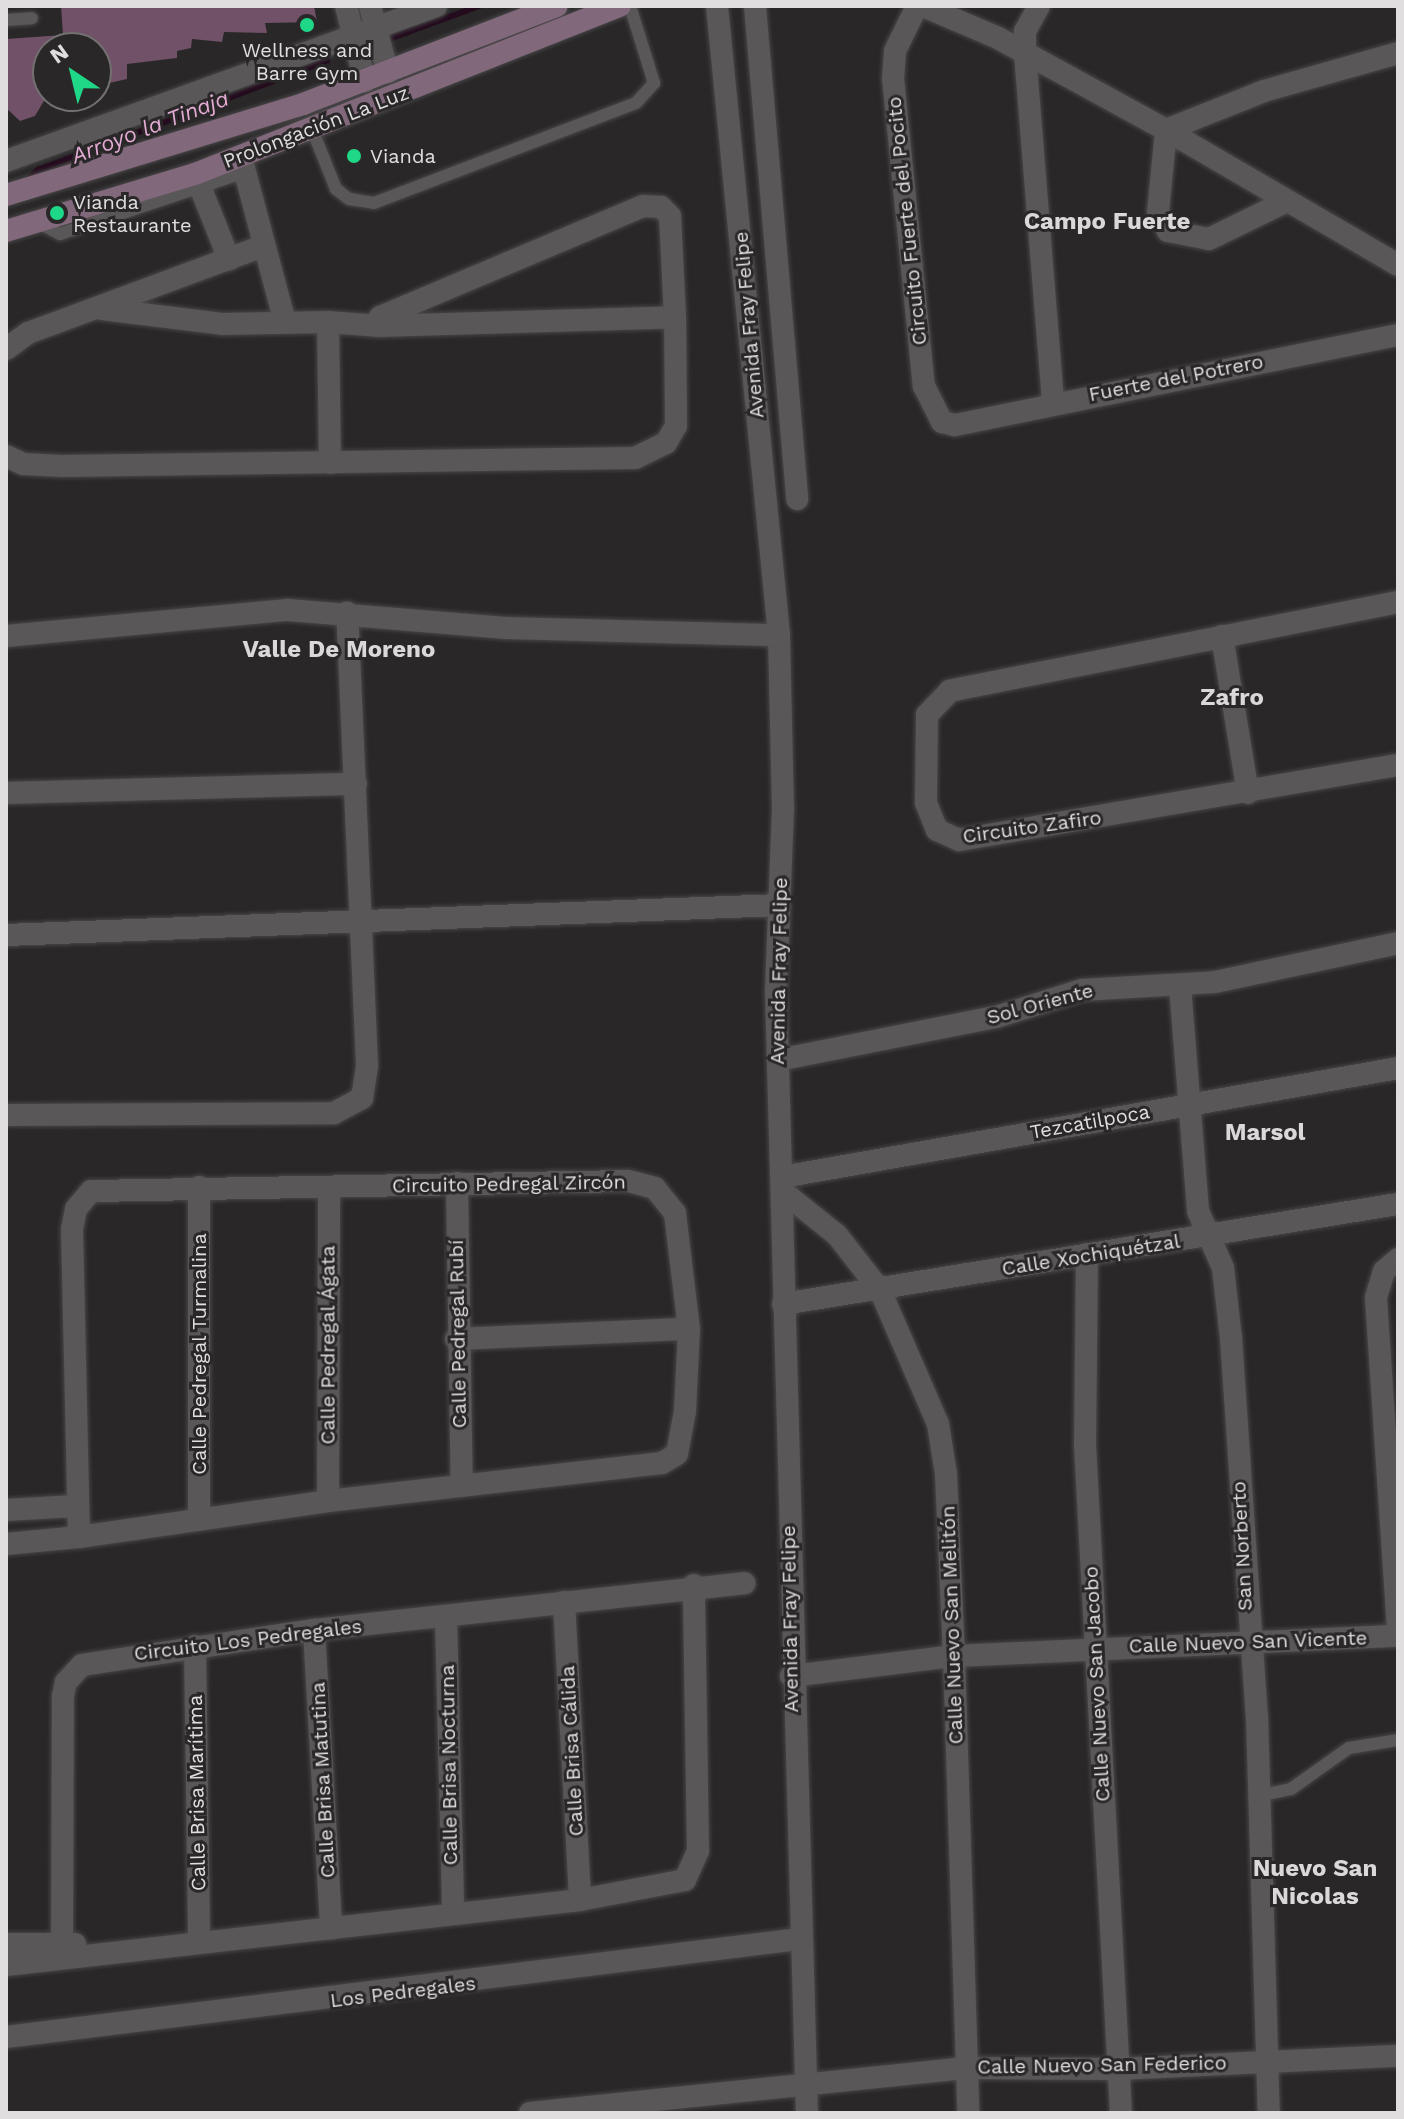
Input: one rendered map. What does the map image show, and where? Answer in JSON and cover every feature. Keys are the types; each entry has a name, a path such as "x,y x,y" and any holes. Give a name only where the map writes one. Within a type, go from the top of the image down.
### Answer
{"main road":[{"name":"Prolongación La Luz","path":"6,195 365,82 557,6"},
{"name":"Prolongación La Luz","path":"6,231 198,183 242,165 312,129 620,6"}],"street":[{"path":"346,6 365,82"},
{"path":"6,161 353,36 373,17 436,6"},
{"name":"Avenida Fray Felipe","path":"717,6 779,635 778,1060 791,1676 807,2113"},
{"name":"Avenida Fray Felipe","path":"755,6 797,499"},
{"path":"1039,6 1025,31 1025,53 1053,402"},
{"path":"927,7 1025,53 1166,130 1398,265"},
{"name":"Circuito Fuerte del Pocito","path":"927,7 895,51 893,78 924,386 934,414 955,425"},
{"path":"373,17 388,73"},
{"path":"1166,130 1264,91 1398,53"},
{"path":"1166,130 1158,212 1168,231 1209,239 1287,201"},
{"path":"242,165 285,322"},
{"path":"198,183 229,259"},
{"path":"6,456 23,464 62,466 330,463 653,453 676,426 670,216 661,207 643,206 380,317 380,326"},
{"path":"6,349 28,333 102,309 263,246"},
{"path":"102,309 169,321 328,322 380,326 675,317"},
{"path":"328,322 330,463"},
{"name":"Fuerte del Potrero","path":"955,425 1053,402 1398,335"},
{"name":"Circuito Zafiro","path":"1398,602 966,686 938,697 927,715 926,803 937,830 959,840 1398,765"},
{"path":"6,636 239,612 347,612 506,628 779,635"},
{"path":"6,1115 334,1113 356,1106 367,1065 358,920 356,784 347,612"},
{"path":"1222,636 1248,793"},
{"path":"6,793 356,784"},
{"path":"6,935 358,920 552,918 779,905"},
{"name":"Sol Oriente","path":"778,1060 996,1017 1082,990 1180,986 1398,943"},
{"name":"San Norberto","path":"1180,986 1187,1105 1198,1211 1223,1268 1231,1338 1258,1796 1269,2113"},
{"name":"Tezcatilpoca","path":"782,1184 1187,1105 1398,1068"},
{"name":"Circuito Pedregal Zircón","path":"6,1544 79,1537 328,1501 652,1466 677,1454 689,1329 681,1234 675,1213 655,1188 628,1181 329,1188 105,1188 91,1191 76,1209 75,1506 79,1537"},
{"name":"Calle Pedregal Rubí","path":"457,1183 456,1339 462,1486"},
{"name":"Calle Nuevo San Melitón","path":"782,1184 828,1225 880,1290 938,1424 954,1656 968,2113"},
{"name":"Calle Pedregal Turmalina","path":"199,1187 199,1520"},
{"name":"Calle Pedregal Ágata","path":"328,1501 329,1188"},
{"name":"Calle Xochiquétzal","path":"783,1304 1211,1237 1398,1204"},
{"name":"Calle Nuevo San Jacobo","path":"1087,1254 1085,1445 1121,2113"},
{"path":"1398,1259 1384,1271 1376,1298 1398,1633"},
{"path":"456,1339 689,1329"},
{"path":"6,1510 75,1506"},
{"name":"Circuito Los Pedregales","path":"62,1948 66,1682 96,1660 314,1630 446,1617 694,1585 744,1583"},
{"path":"6,1944 99,1952 580,1900 676,1883 697,1866 694,1585"},
{"name":"Calle Brisa Cálida","path":"564,1602 580,1900"},
{"name":"Calle Brisa Nocturna","path":"446,1617 453,1914"},
{"name":"Calle Brisa Matutina","path":"314,1630 331,1929"},
{"name":"Calle Nuevo San Vicente","path":"791,1676 954,1656 1094,1648 1247,1645 1398,1633"},
{"name":"Calle Brisa Marítima","path":"195,1646 199,1941"},
{"name":"Los Pedregales","path":"6,2037 800,1939"},
{"path":"6,1965 62,1948"},
{"name":"Calle Nuevo San Federico","path":"530,2113 666,2107 807,2081 965,2068 1119,2069 1398,2056"}],"lane":[{"path":"312,129 336,189 349,199 374,203 636,103 654,83 630,6"},
{"path":"6,20 32,18"},
{"path":"1258,1796 1291,1789 1349,1748 1398,1740"}],"building":[{"path":"61,6 314,6 317,22 265,23 267,33 224,32 222,42 192,39 191,48 177,51 177,58 127,64 127,79 112,82 112,32 63,32"},
{"path":"32,37 32,112 37,112 35,116 20,121 6,108 6,39"}],"waterway":[{"name":"Arroyo la Tinaja","path":"389,39 479,6"},
{"name":"Arroyo la Tinaja","path":"27,181 38,170 327,61"}],"place":[{"name":"Wellness and Barre Gym","path":"307,25"},
{"name":"Vianda","path":"354,156"},
{"name":"Vianda Restaurante","path":"57,213"}],"district":[{"name":"Campo Fuerte","path":"1107,222"},
{"name":"Valle De Moreno","path":"339,650"},
{"name":"Zafro","path":"1232,698"},
{"name":"Marsol","path":"1265,1133"},
{"name":"Nuevo San Nicolas","path":"1315,1883"}]}
